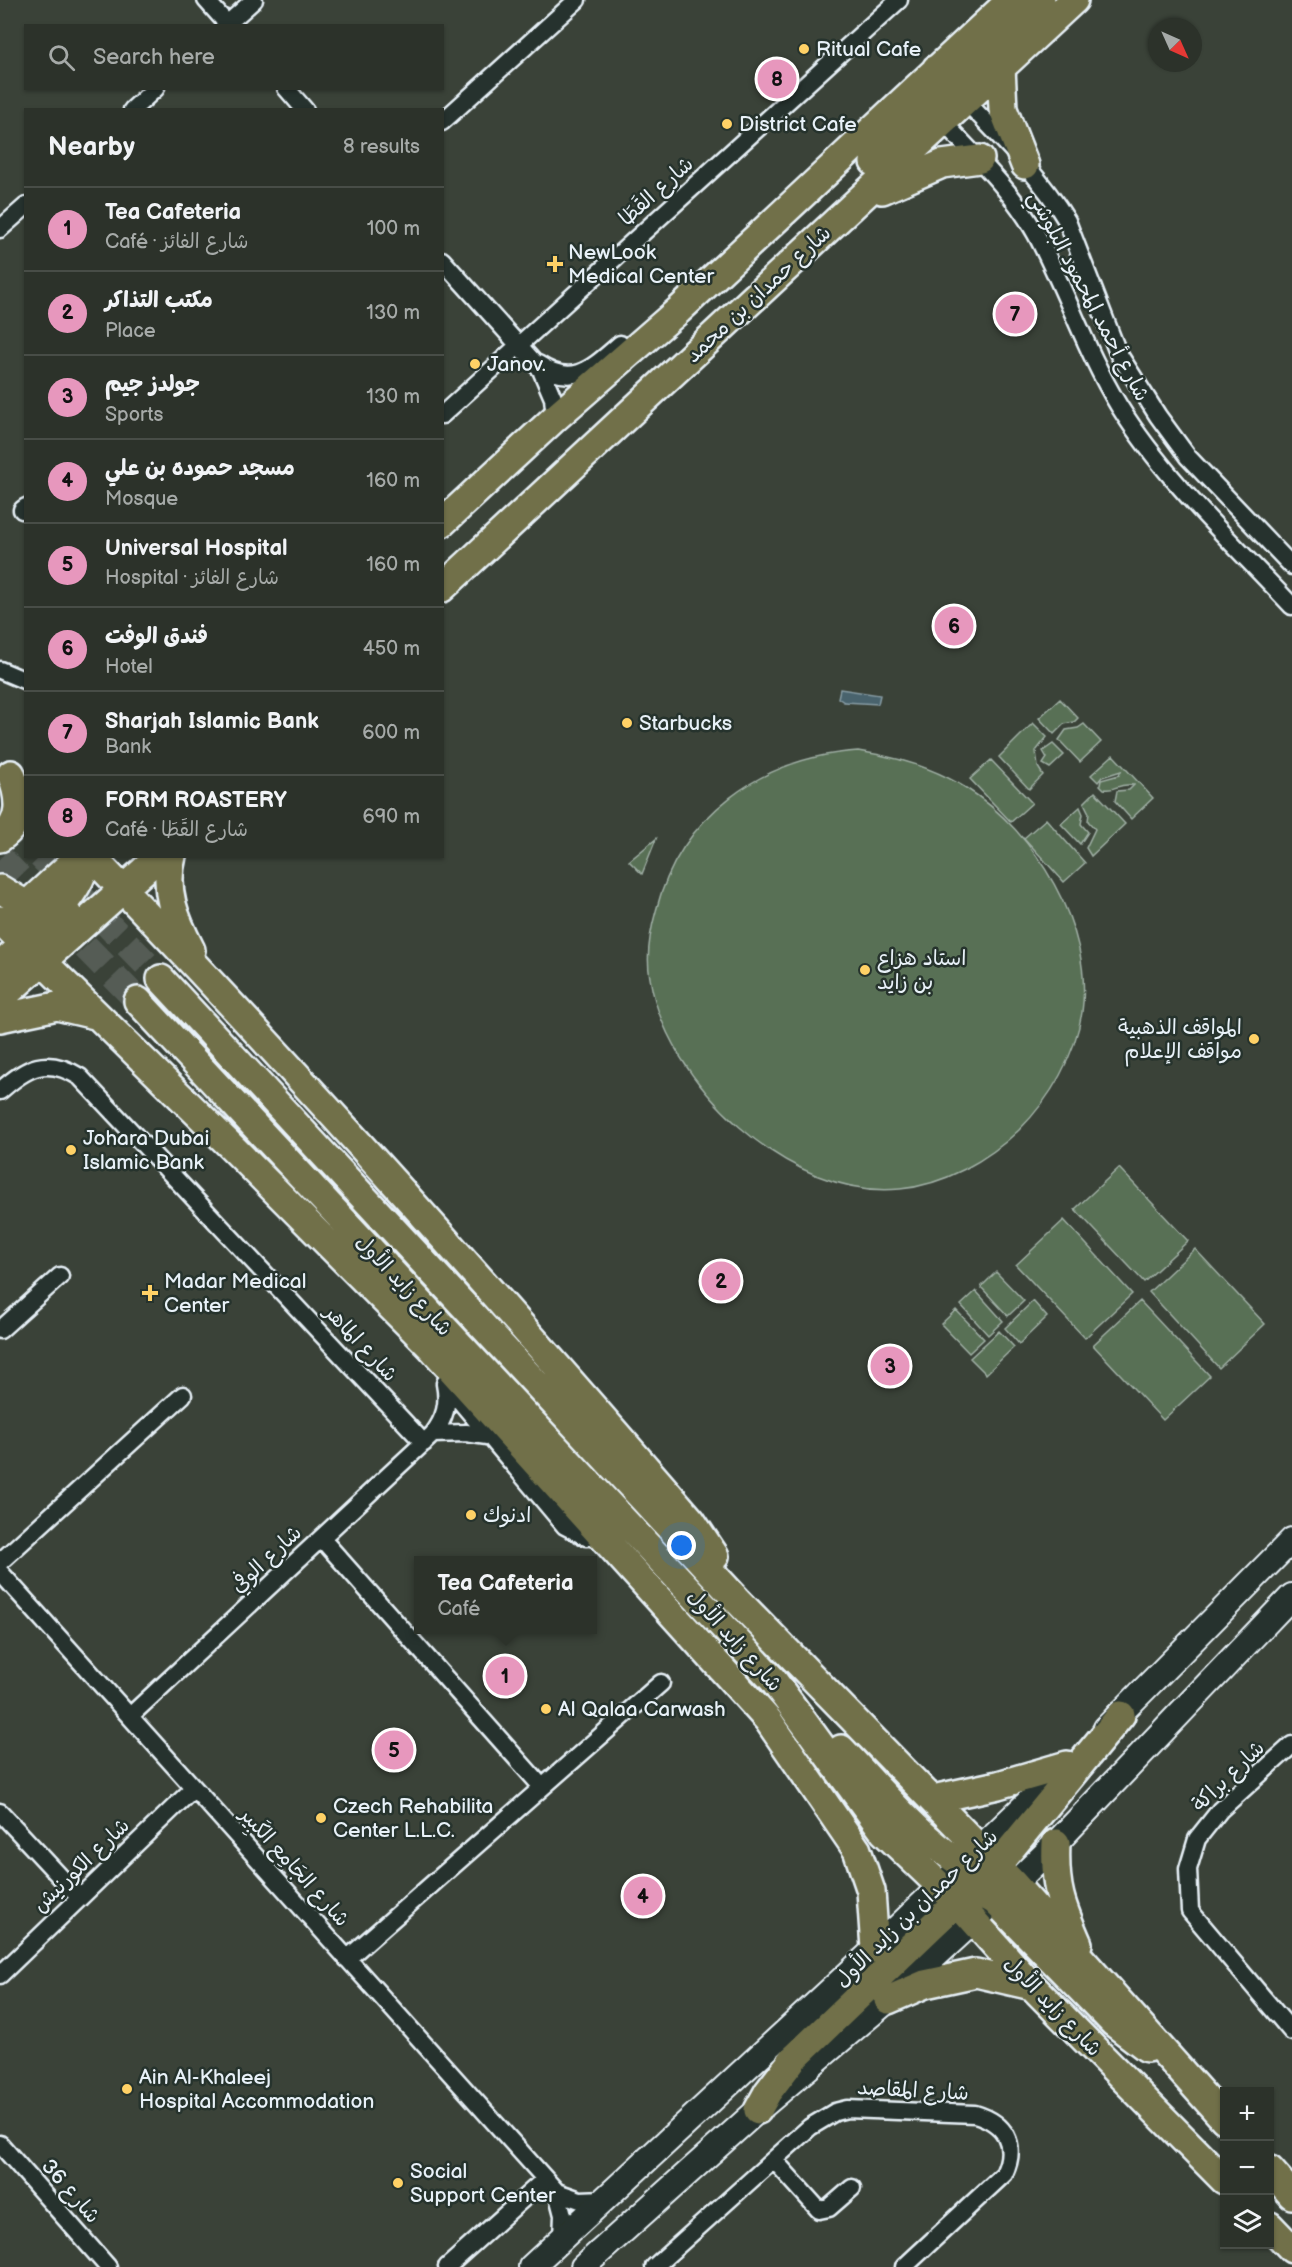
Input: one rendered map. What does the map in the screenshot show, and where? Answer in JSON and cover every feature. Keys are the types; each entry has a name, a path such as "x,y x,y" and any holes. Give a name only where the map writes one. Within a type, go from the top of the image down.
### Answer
{"main road":[{"name":"شارع حمدان بن محمد","path":"444,521 555,418 679,310 929,107 951,85 1011,0"},
{"path":"951,85 1041,0"},
{"name":"شارع حمدان بن محمد","path":"444,586 857,203 929,107 951,85 1001,67 1074,0"},
{"path":"1001,67 1003,110 1026,165"},
{"path":"775,279 779,259 791,243 929,107"},
{"path":"857,203 942,164 980,159"},
{"path":"0,838 18,816 18,795 12,775"},
{"path":"0,889 46,912 89,910 123,890 158,858"},
{"path":"172,858 168,884 173,912 204,975"},
{"path":"0,966 14,936 46,912 95,859 405,1194 691,1520 715,1557 737,1600"},
{"path":"14,936 123,890"},
{"path":"14,936 47,936 46,912"},
{"path":"0,999 14,936"},
{"path":"14,936 249,1164 479,1398 768,1720 884,1832"},
{"name":"شارع زايد الأول","path":"161,979 737,1600 933,1799 1032,1986 1220,2176"},
{"name":"شارع زايد الأول","path":"138,1001 773,1680 884,1832 977,1884 1086,1961 1220,2114"},
{"path":"0,1018 57,1006 96,1016"},
{"name":"شارع حمدان بن زايد الأول","path":"583,2267 758,2110 888,2001 1067,1765 1121,1715 1292,1540"},
{"name":"شارع حمدان بن زايد الأول","path":"531,2267 875,1949 977,1884 1056,1843 1292,1596"},
{"path":"773,1680 1114,2023 1182,2070"},
{"path":"758,2110 768,2092 794,2058 977,1884 1121,1715"},
{"path":"768,1720 856,1850 872,1890 875,1949"},
{"path":"933,1799 998,1785 1067,1765"},
{"path":"1056,1843 1055,1874 1060,1900 1086,1961"},
{"path":"888,2001 925,1984 976,1973 1032,1986"},
{"path":"1274,2175 1292,2195"},
{"path":"1274,2231 1292,2249"}],"street":[{"path":"206,0 226,24"},
{"path":"228,24 254,0"},
{"path":"444,120 577,0"},
{"name":"شارع القَطَا","path":"444,413 899,0"},
{"name":"شارع أحمد المحمود البلوشي","path":"951,85 1026,165 1067,220 1119,353 1172,438 1292,566"},
{"path":"134,108 154,90"},
{"path":"288,90 303,108"},
{"name":"شارع أحمد المحمود البلوشي","path":"929,107 980,159 1015,201 1036,235 1099,370 1134,428 1171,475 1292,606"},
{"path":"0,229 24,208"},
{"path":"444,262 535,362 550,388 555,418"},
{"path":"535,362 556,374 579,374 590,369 643,326 679,310"},
{"path":"0,670 24,680"},
{"name":"شارع الماهر","path":"0,1091 32,1067 57,1066 80,1077 428,1439"},
{"path":"0,1329 60,1276"},
{"path":"381,1298 445,1384 565,1526 586,1537 604,1536"},
{"name":"شارع الوفي","path":"130,1716 428,1439 445,1414 447,1394 445,1384"},
{"path":"0,1562 183,1395"},
{"path":"428,1439 466,1432 488,1436"},
{"path":"321,1539 542,1787"},
{"name":"شارع الجَامِع الكَبِير","path":"0,1572 557,2192 563,2215 562,2239"},
{"path":"347,1959 661,1683"},
{"name":"شارع براكة","path":"1292,1745 1220,1810 1197,1839 1188,1869 1190,1911 1292,2032"},
{"name":"شارع الكورنيش","path":"0,1975 194,1788"},
{"path":"0,1812 80,1898"},
{"name":"شارع المقاصد","path":"654,2267 822,2119 847,2109 975,2114 999,2125 1007,2135 1011,2148 1010,2161 1004,2174 904,2267"},
{"name":"شارع 36","path":"0,2144 108,2267"},
{"path":"774,2160 819,2210 829,2208 852,2188"},
{"path":"447,2267 546,2179"},
{"path":"557,2192 580,2200 605,2199"}],"green space":[{"path":"1060,699 1078,718 1074,722 1064,724 1054,734 1039,718"},
{"path":"1033,723 1047,737 1036,751 1038,767 1043,775 1029,789 999,757"},
{"path":"1084,724 1101,742 1080,762 1059,740 1066,730 1078,728"},
{"path":"1053,744 1064,755 1050,768 1043,764 1047,758 1043,751"},
{"name":"استاد هزاع بن زايد","path":"858,751 887,756 941,774 966,788 1015,829 1036,856 1054,885 1069,916 1079,948 1083,980 1082,1012 1074,1044 1060,1075 1031,1118 1007,1141 979,1161 933,1182 900,1189 858,1187 817,1175 777,1155 740,1127 707,1094 680,1057 661,1018 649,970 652,927 668,877 684,847 705,820 730,798 758,779 789,765 823,756"},
{"path":"1113,755 1153,798 1131,819 1115,801 1117,791 1129,790 1134,785 1104,789 1100,785 1101,780 1119,775 1121,771 1102,777 1098,782 1091,775"},
{"path":"991,760 1032,803 1011,822 970,779"},
{"path":"1095,792 1125,824 1091,856 1086,848 1095,829 1088,821 1089,813 1084,803"},
{"path":"1080,807 1083,814 1081,824 1088,832 1080,844 1061,824"},
{"path":"1046,819 1085,863 1064,882 1024,838"},
{"path":"656,839 642,874 629,861"},
{"path":"1119,1168 1188,1241 1144,1282 1075,1209"},
{"path":"1064,1220 1132,1294 1085,1338 1016,1265"},
{"path":"1195,1249 1265,1324 1219,1368 1149,1292"},
{"path":"996,1272 1024,1301 1008,1316 981,1287"},
{"path":"976,1291 1003,1321 988,1335 961,1305"},
{"path":"1033,1301 1047,1317 1019,1344 1005,1328"},
{"path":"1140,1301 1210,1376 1163,1420 1093,1345"},
{"path":"956,1310 984,1339 969,1353 941,1324"},
{"path":"999,1331 1014,1347 986,1374 970,1358"}],"water":[{"path":"840,689 880,695 878,704 844,702 838,698"}],"tunnel":[{"path":"0,815 24,839"},
{"path":"0,858 138,1001"},
{"path":"43,858 161,979"}],"place":[{"name":"Ritual Cafe","path":"804,49"},
{"name":"FORM ROASTERY","path":"777,79"},
{"name":"District Cafe","path":"727,124"},
{"name":"NewLook Medical Center","path":"555,264"},
{"name":"Sharjah Islamic Bank","path":"1015,314"},
{"name":"Janov.","path":"475,364"},
{"name":"فندق الوفت","path":"954,626"},
{"name":"Starbucks","path":"627,723"},
{"name":"استاد هزاع بن زايد","path":"865,970"},
{"name":"المواقف الذهبية مواقف الإعلام","path":"1254,1039"},
{"name":"Johara Dubai Islamic Bank","path":"71,1150"},
{"name":"مكتب التذاكر","path":"721,1281"},
{"name":"Madar Medical Center","path":"150,1293"},
{"name":"جولدز جيم","path":"890,1366"},
{"name":"ادنوك","path":"471,1515"},
{"name":"Tea Cafeteria","path":"505,1676"},
{"name":"Al Qalaa Carwash","path":"546,1709"},
{"name":"Universal Hospital","path":"394,1750"},
{"name":"Czech Rehabilita Center L.L.C.","path":"321,1818"},
{"name":"مسجد حموده بن علي","path":"643,1896"},
{"name":"Ain Al-Khaleej Hospital Accommodation","path":"127,2089"},
{"name":"Social Support Center","path":"398,2183"}]}
